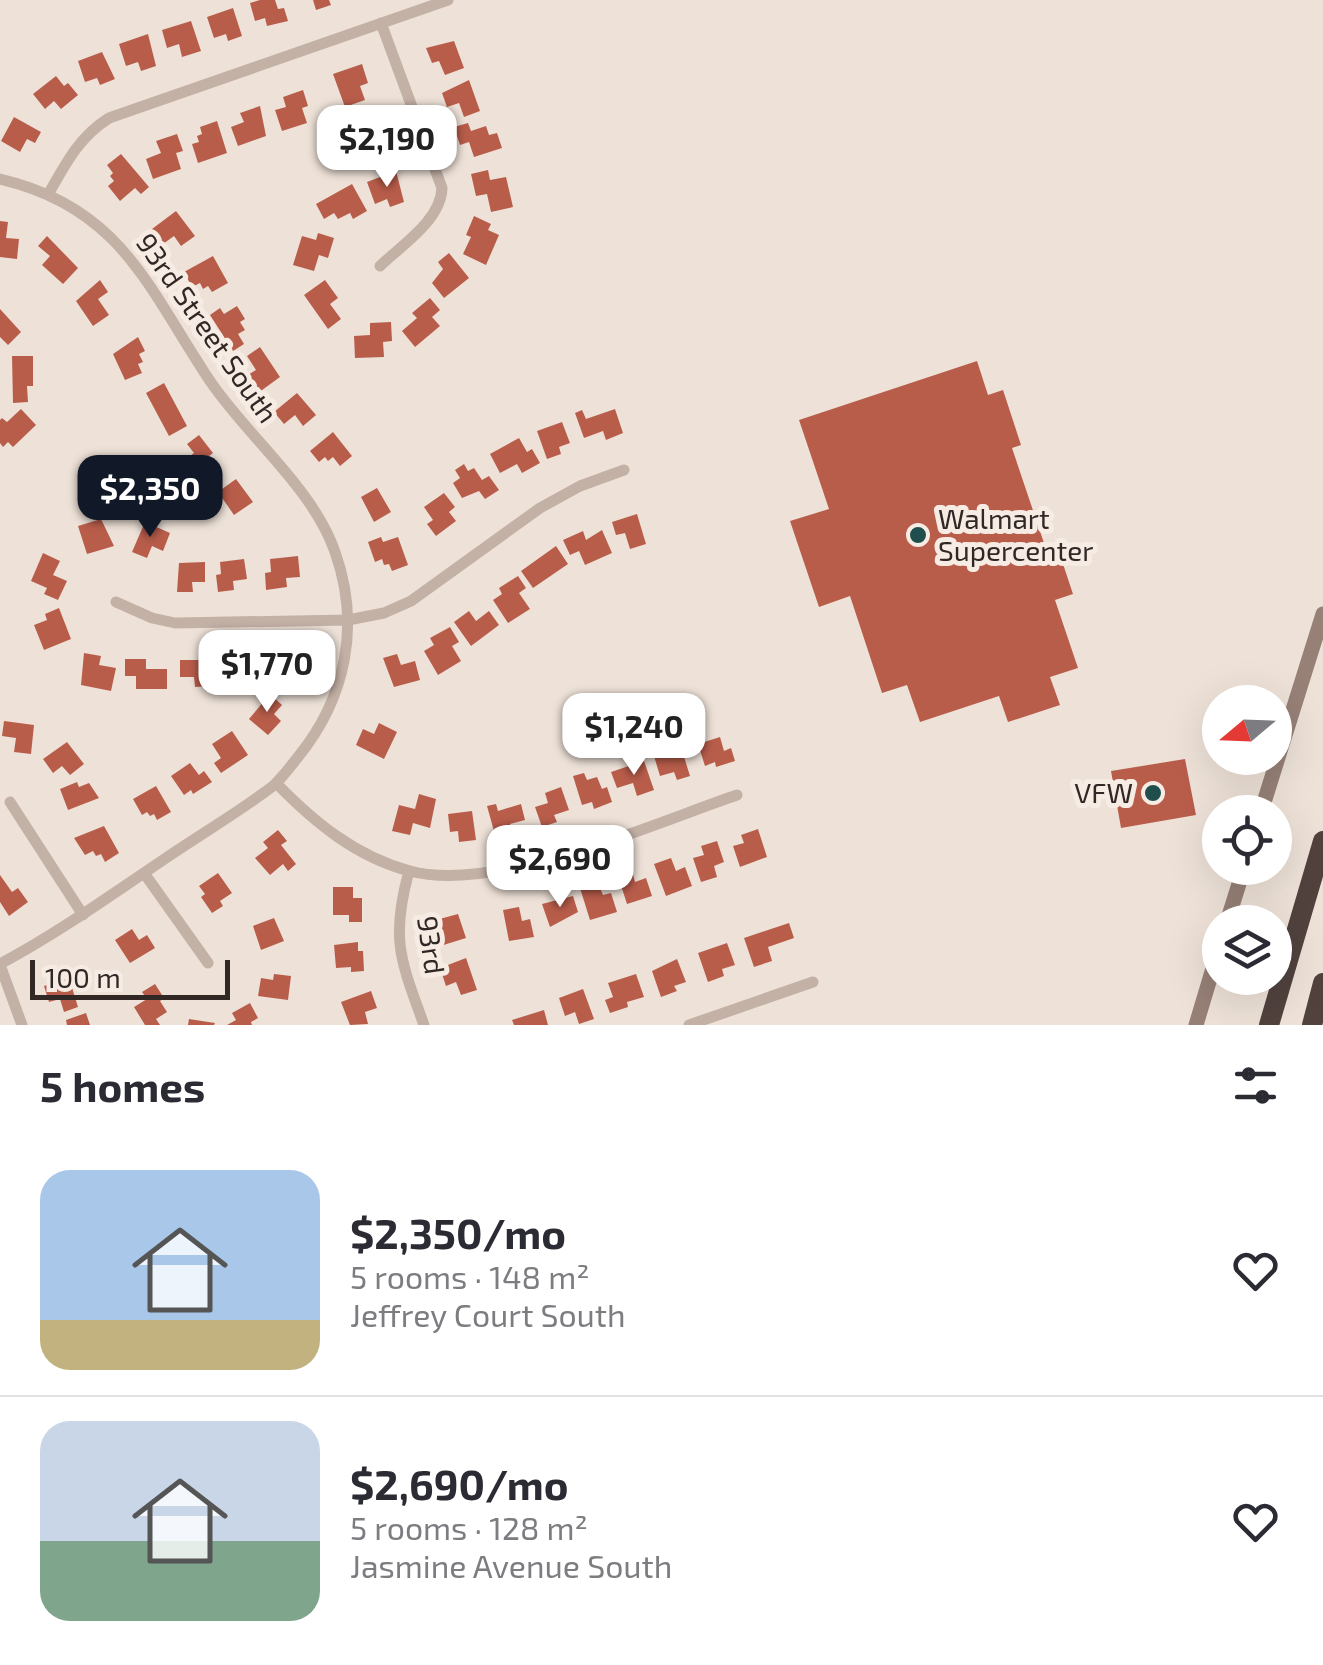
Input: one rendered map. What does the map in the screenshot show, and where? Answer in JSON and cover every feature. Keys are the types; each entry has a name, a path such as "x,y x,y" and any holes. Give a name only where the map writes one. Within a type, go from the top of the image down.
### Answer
{"highway":[{"path":"1269,1025 1323,841"},
{"path":"1312,1025 1323,983"}],"street":[{"path":"49,193 77,144 109,118 448,0"},
{"path":"380,266 435,213 442,200 442,188 381,23"},
{"name":"93rd Street South","path":"0,179 49,193 100,227 128,254 151,284 230,412 311,506 335,550 347,595 348,620 346,664 335,698 316,734 276,784 83,915 0,964"},
{"path":"116,602 174,623 348,620 384,612 410,600 540,508 580,486 624,470"},
{"path":"1266,795 1323,614"},
{"path":"276,784 334,836 367,856 409,872 488,874 544,860 737,795"},
{"path":"10,802 83,915"},
{"path":"144,872 208,963"},
{"name":"93rd","path":"409,872 398,910 398,942 424,1025"},
{"path":"0,964 22,1025"},
{"path":"689,1025 724,1020 813,982"},
{"path":"1196,1025 1205,995"}],"building":[{"path":"275,0 278,9 284,8 288,21 267,26 265,18 255,21 250,3"},
{"path":"313,0 329,0 331,5 316,10"},
{"path":"233,8 242,36 228,41 226,34 214,38 207,17"},
{"path":"191,21 201,51 182,57 179,44 167,48 162,30"},
{"path":"148,34 156,66 141,71 138,62 126,66 119,44"},
{"path":"454,41 464,68 445,75 439,61 432,63 426,48"},
{"path":"102,52 115,79 100,85 97,78 85,82 78,61"},
{"path":"362,64 368,83 360,86 365,100 345,107 333,74"},
{"path":"56,76 78,95 61,109 54,101 45,109 33,94"},
{"path":"469,80 480,111 464,117 459,103 447,107 442,93"},
{"path":"303,90 308,106 302,108 307,123 282,131 275,110 286,107 283,97"},
{"path":"260,106 266,136 238,146 231,127 244,122 240,113"},
{"path":"378,110 384,126 372,130 376,142 359,148 349,120"},
{"path":"14,117 41,132 35,143 27,139 20,152 1,141"},
{"path":"217,121 227,153 198,163 192,144 199,142 200,127"},
{"path":"468,123 471,131 486,126 489,135 497,133 502,148 474,157 469,142 460,145 454,127"},
{"path":"177,134 183,151 176,153 181,169 153,179 146,159 161,153 156,141"},
{"path":"121,154 149,187 141,194 135,188 120,201 108,186 114,181 107,165"},
{"path":"488,170 490,180 506,177 513,207 491,212 487,194 476,196 471,174"},
{"path":"396,171 404,202 390,207 387,199 375,204 367,182"},
{"path":"352,184 367,211 353,219 350,213 338,219 334,213 324,219 316,204"},
{"path":"176,211 195,236 181,246 174,236 163,244 152,229"},
{"path":"474,216 491,224 488,230 499,235 486,265 463,254"},
{"path":"0,221 8,222 6,238 19,239 17,259 0,257"},
{"path":"318,233 334,238 328,258 319,255 314,271 293,265 302,236 316,240"},
{"path":"47,236 78,268 63,284 42,265 50,256 38,246"},
{"path":"449,253 469,278 444,298 432,283 443,269 438,262"},
{"path":"213,256 228,283 212,292 200,283 192,287 184,272"},
{"path":"100,280 108,292 98,299 109,315 93,326 76,301"},
{"path":"325,280 338,298 330,304 341,319 328,329 304,295"},
{"path":"430,298 440,310 432,317 440,326 415,347 402,331 417,318 412,313"},
{"path":"237,306 245,319 240,322 245,330 238,334 244,344 233,351 210,315 220,308 224,314"},
{"path":"0,309 21,332 8,345 0,337"},
{"path":"391,322 392,341 383,342 384,357 355,358 354,336 370,335 370,323"},
{"path":"138,337 145,351 139,354 142,373 125,380 113,354"},
{"path":"260,347 280,377 258,393 246,376 256,370 247,356"},
{"path":"12,356 33,356 33,386 27,386 28,402 13,403"},
{"name":"Walmart Supercenter","path":"977,361 988,395 1003,390 1021,445 1012,448 1047,552 1058,549 1073,594 1055,600 1078,668 1050,677 1060,705 1008,722 999,696 920,722 907,685 882,693 850,596 819,607 790,521 829,509 799,420"},
{"path":"164,383 187,426 169,436 146,393"},
{"path":"297,393 316,415 303,426 295,415 284,424 274,412"},
{"path":"21,409 36,425 13,447 8,442 3,447 0,420 7,422"},
{"path":"615,409 623,433 606,440 603,431 584,438 575,413 582,410 586,419"},
{"path":"562,422 570,443 559,447 561,454 547,459 537,431"},
{"path":"333,432 352,456 340,466 333,457 319,462 310,451"},
{"path":"199,435 213,453 204,460 214,474 198,486 181,463 194,453 187,444"},
{"path":"519,438 540,463 522,473 517,464 500,473 490,454"},
{"path":"464,464 468,471 474,468 482,480 489,476 499,490 485,499 479,491 462,498 453,483 460,478 455,470"},
{"path":"236,479 253,502 234,515 218,492"},
{"path":"377,488 391,512 374,522 361,497"},
{"path":"444,493 455,507 449,512 456,521 436,536 427,524 433,520 424,507"},
{"path":"637,514 646,544 630,549 625,533 616,535 612,522"},
{"path":"101,519 114,546 87,554 78,526"},
{"path":"145,522 170,533 163,551 152,546 147,558 132,552"},
{"path":"602,530 612,553 585,565 579,551 570,555 563,540 583,531 586,540"},
{"path":"381,537 383,542 398,537 408,565 392,571 382,559 375,562 368,542"},
{"path":"556,546 568,564 533,588 521,571"},
{"path":"43,553 60,561 53,575 67,581 58,600 44,594 47,588 31,581"},
{"path":"298,556 300,577 286,578 287,587 266,590 265,573 271,572 270,559"},
{"path":"244,559 247,579 233,581 234,590 218,592 216,575 221,574 220,562"},
{"path":"205,562 205,582 192,582 193,592 177,592 179,563"},
{"path":"518,576 526,588 519,593 530,609 508,623 493,600 502,594 499,588"},
{"path":"59,608 71,639 44,650 34,625 47,620 45,614"},
{"path":"469,611 476,621 489,611 499,625 471,646 454,622"},
{"path":"450,627 459,642 452,646 461,661 438,675 424,651 434,645 430,638"},
{"path":"275,649 291,652 287,668 300,671 296,690 268,684"},
{"path":"84,653 101,656 99,665 116,668 111,691 81,685"},
{"path":"397,654 401,665 415,661 420,680 394,687 383,658"},
{"path":"125,659 146,659 146,669 167,669 167,689 136,689 136,676 125,676"},
{"path":"180,660 213,660 213,686 195,687 194,677 180,677"},
{"path":"270,694 282,705 274,714 281,721 268,735 249,719"},
{"path":"4,721 34,725 31,754 14,752 16,738 2,736"},
{"path":"379,723 397,732 384,759 356,745 363,729 374,734"},
{"path":"232,731 248,755 221,773 214,763 221,758 212,744"},
{"path":"720,737 724,751 731,748 735,761 705,766 698,744"},
{"path":"67,742 84,764 70,775 62,766 53,773 43,759"},
{"path":"681,747 690,776 677,780 674,772 660,776 654,756"},
{"name":"VFW","path":"1185,759 1196,815 1121,828 1111,771"},
{"path":"644,761 654,790 637,796 633,783 617,788 611,772"},
{"path":"190,763 199,775 204,771 212,782 184,795 171,776"},
{"path":"584,773 587,780 597,777 602,789 607,787 612,802 594,809 592,802 582,805 573,776"},
{"path":"77,782 79,787 89,783 99,798 68,810 60,789"},
{"path":"156,786 171,812 157,820 154,814 142,815 133,799"},
{"path":"561,787 569,810 554,815 557,822 542,827 535,807 548,803 545,793"},
{"path":"419,794 436,799 430,828 413,823 410,835 392,831 399,805 415,809"},
{"path":"496,804 498,811 521,804 525,820 510,824 514,837 497,842 487,806"},
{"path":"472,811 476,840 459,842 458,831 450,832 448,814"},
{"path":"104,826 119,853 105,862 101,854 96,856 93,851 85,855 74,838"},
{"path":"758,829 767,857 740,867 733,846 744,843 741,835"},
{"path":"278,830 287,841 281,845 296,864 288,871 283,864 270,875 255,858 268,848 263,842"},
{"path":"717,841 724,862 714,866 717,877 701,882 693,858 704,855 701,846"},
{"path":"671,858 676,871 685,867 692,886 666,896 654,864"},
{"path":"632,871 635,882 646,878 652,896 627,904 618,876"},
{"path":"218,873 232,893 212,913 199,886"},
{"path":"0,875 12,892 18,888 28,902 9,916 0,902"},
{"path":"593,883 603,895 611,893 617,912 590,920 580,888"},
{"path":"333,887 353,887 353,898 362,898 362,922 349,922 349,915 333,915"},
{"path":"573,896 578,912 550,927 542,904"},
{"path":"519,907 522,921 530,919 534,937 509,941 503,910"},
{"path":"458,914 466,938 437,947 432,931 439,929 436,920"},
{"path":"274,918 284,941 261,950 253,926"},
{"path":"789,923 794,938 768,947 772,961 754,967 744,938"},
{"path":"132,929 139,940 147,935 155,948 130,963 115,940"},
{"path":"358,942 358,951 363,951 364,971 336,968 334,945"},
{"path":"727,943 735,965 722,969 724,976 708,982 698,953"},
{"path":"466,958 477,990 461,995 456,982 446,986 440,968"},
{"path":"677,959 686,982 674,986 677,991 661,997 652,971"},
{"path":"274,974 291,976 288,1000 258,996 261,978 273,980"},
{"path":"636,974 644,997 610,1013 605,1000 613,997 608,983"},
{"path":"69,978 78,1007 64,1012 60,999 49,1002 44,986"},
{"path":"155,984 167,1012 156,1019 160,1025 145,1025 134,1007 147,999 142,992"},
{"path":"583,989 594,1019 579,1024 575,1012 565,1016 559,998"},
{"path":"371,991 377,1008 365,1012 368,1024 350,1025 341,1002"},
{"path":"250,1003 258,1018 252,1025 227,1025 236,1020 232,1013"},
{"path":"544,1010 548,1025 514,1025 512,1020"},
{"path":"86,1013 90,1025 67,1025 66,1020"},
{"path":"189,1019 215,1023 188,1025"}],"place":[{"name":"Walmart Supercenter","path":"918,535"},
{"name":"VFW","path":"1153,793"}]}
